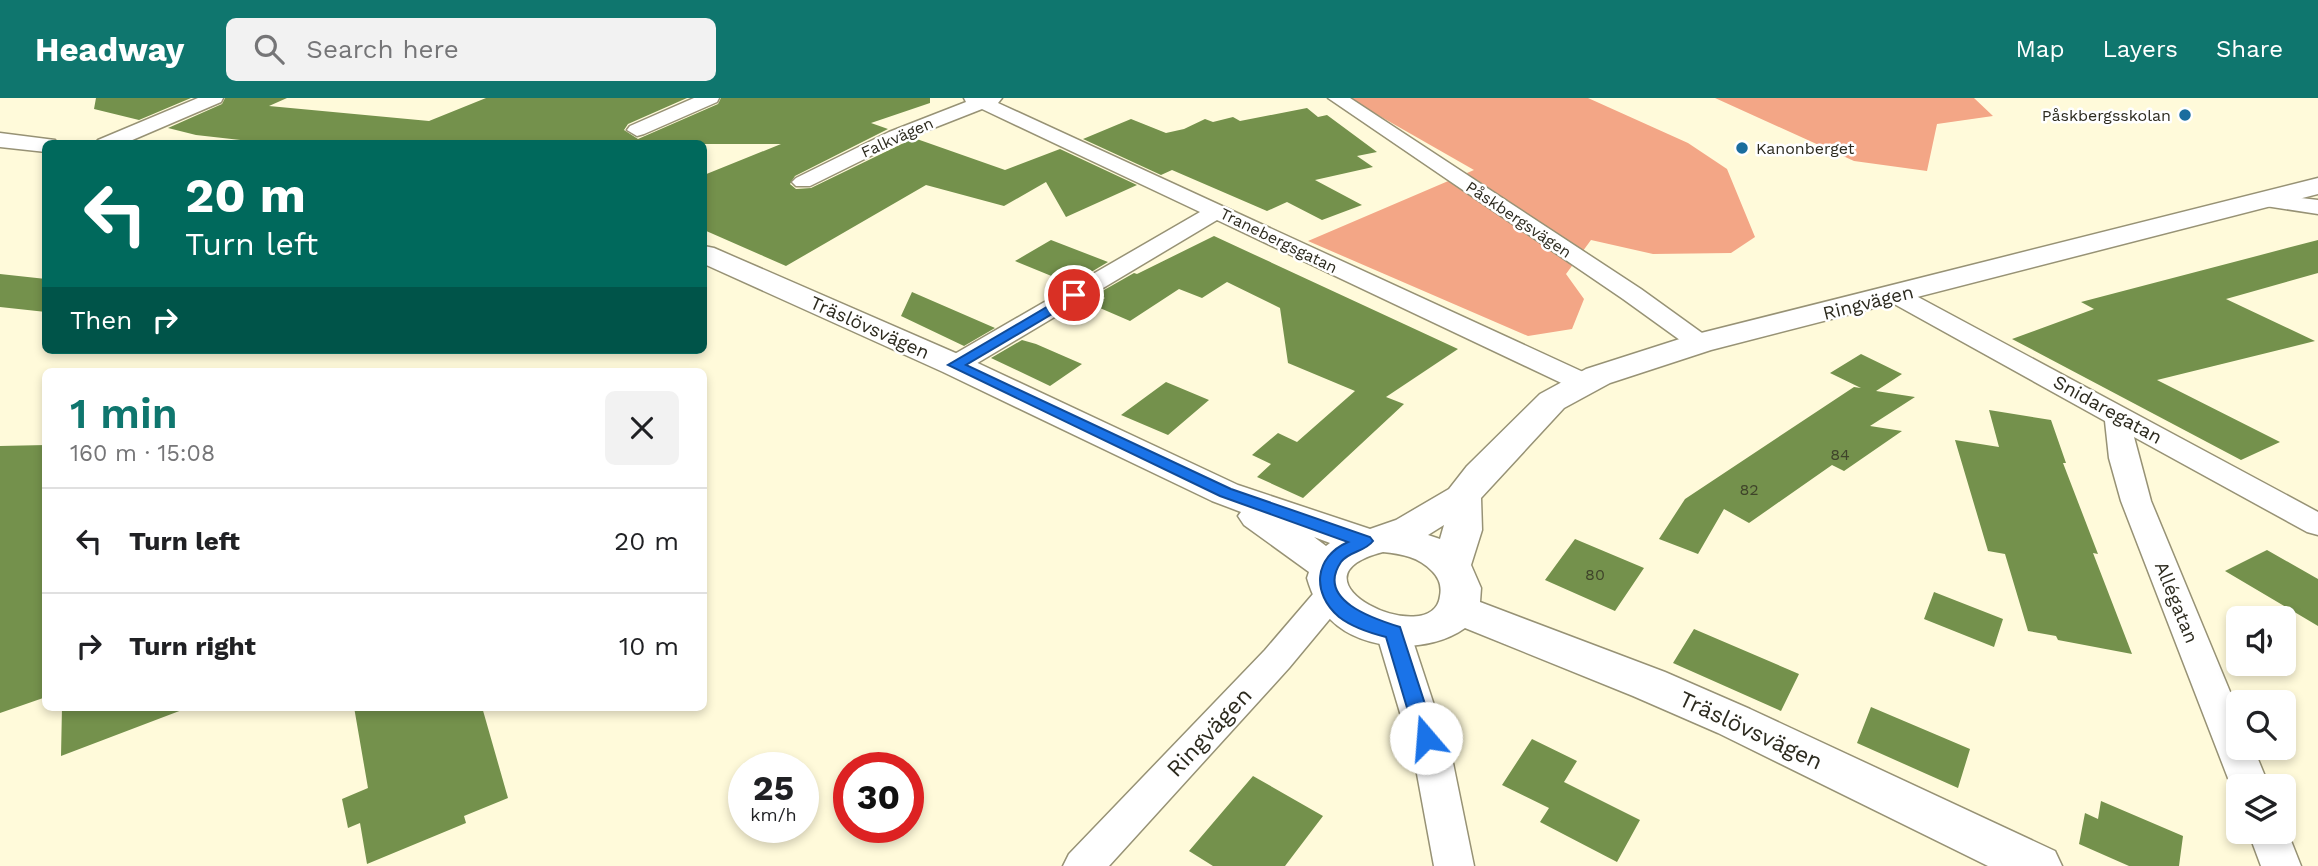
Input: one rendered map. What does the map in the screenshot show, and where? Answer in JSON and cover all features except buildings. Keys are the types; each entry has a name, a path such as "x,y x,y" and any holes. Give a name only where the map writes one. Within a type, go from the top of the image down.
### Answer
{"street":[{"path":"114,140 214,98"},
{"path":"638,130 710,98"},
{"name":"Påskbergsvägen","path":"1337,98 1632,294 1700,343"},
{"name":"Falkvägen","path":"803,181 896,136 983,99"},
{"name":"Tranebergsgatan","path":"983,99 1584,383"},
{"path":"0,140 42,145"},
{"name":"Ringvägen","path":"1374,540 1410,529 1462,497 1480,474 1552,401 1584,383 1621,368 1700,343 2318,186"},
{"path":"2267,200 2318,207"},
{"path":"955,365 1217,211"},
{"name":"Träslövsvägen","path":"707,255 955,365 1225,492 1374,540"},
{"name":"Snidaregatan","path":"1896,295 2318,525"},
{"name":"Allégatan","path":"2119,415 2119,441 2123,463 2136,501 2245,774"},
{"name":"Träslövsvägen","path":"1225,492 1330,581"},
{"path":"1451,565 1463,530 1462,497"},
{"path":"1374,540 1415,544 1430,550 1451,565 1462,583 1461,601 1457,610 1447,620 1432,628 1393,632 1377,628 1349,615 1330,581 1342,551 1374,540"},
{"name":"Ringvägen","path":"1083,866 1277,659 1330,581"},
{"name":"Träslövsvägen","path":"1457,610 1649,684 2038,866"},
{"path":"1393,632 1434,762 1454,866"},
{"path":"2273,844 2281,866"}],"shaded area":[{"path":"1348,98 1588,98 1688,143 1727,169 1755,237 1731,253 1653,254 1591,240 1566,274 1584,299 1572,329 1528,336 1308,241 1474,170"},
{"path":"1715,98 1974,98 1993,116 1937,124 1927,171 1854,161"}],"place":[{"name":"Påskbergsskolan","path":"2185,115"},
{"name":"Kanonberget","path":"1742,148"}],"route":[{"path":"1074,295 955,365 1225,492 1364,541 1352,545 1335,558 1327,573 1328,588 1338,606 1349,615 1393,632 1426,738"}]}
